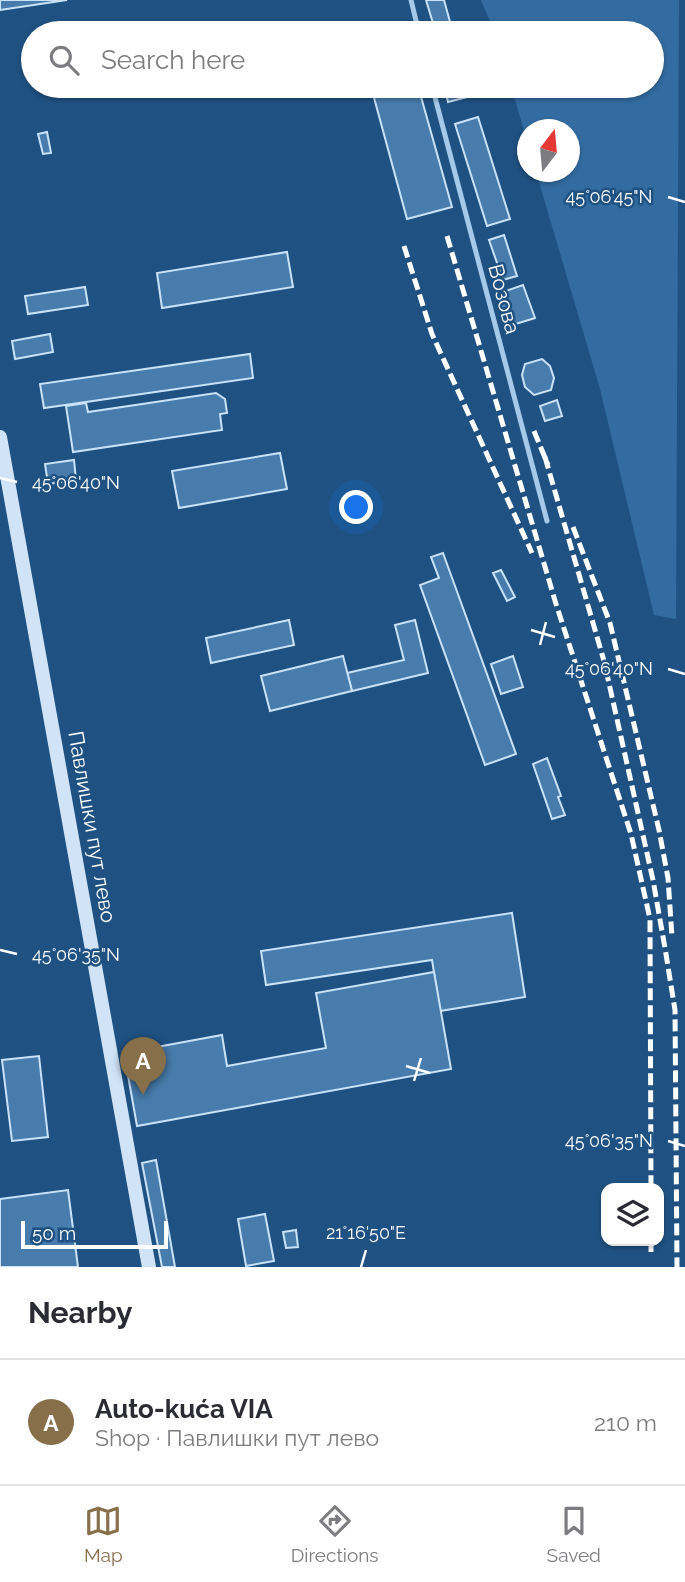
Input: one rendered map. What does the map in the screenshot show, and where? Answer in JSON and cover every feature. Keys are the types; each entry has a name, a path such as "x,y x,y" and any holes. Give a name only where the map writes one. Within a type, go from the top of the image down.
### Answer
{"street":[{"name":"Павлишки пут лево","path":"0,437 149,1267"}],"lane":[{"path":"411,0 416,21"},
{"name":"Возова","path":"435,98 547,521"}],"shaded area":[{"path":"481,0 679,0 676,619 654,615 600,389 539,182 580,182 580,119 521,119 514,98 664,98 664,21 490,21"}],"building":[{"path":"0,0 67,0 0,10"},
{"path":"426,0 444,0 450,21 432,21"},
{"path":"374,98 421,98 452,207 407,219"},
{"path":"447,98 463,98 448,102"},
{"path":"478,117 510,219 487,226 455,124"},
{"path":"47,132 51,153 43,154 38,134"},
{"path":"504,235 517,276 503,280 489,240"},
{"path":"287,252 293,287 162,308 157,273"},
{"path":"523,285 535,318 509,326 497,294"},
{"path":"85,287 88,305 28,314 25,296"},
{"path":"50,334 53,352 15,359 12,341"},
{"path":"250,354 253,378 44,408 40,384"},
{"path":"542,359 550,366 554,378 551,390 534,395 525,387 522,375 525,364"},
{"path":"216,393 225,399 227,413 220,414 222,430 73,452 66,406 86,403 88,412"},
{"path":"557,400 562,416 545,421 540,406"},
{"path":"280,453 287,489 179,508 172,471"},
{"path":"74,460 76,480 48,484 45,464"},
{"path":"443,553 516,754 485,765 420,585 439,578 431,557"},
{"path":"501,570 515,597 507,601 493,573"},
{"path":"289,620 294,645 211,663 206,638"},
{"path":"415,620 428,673 352,691 347,673 404,660 395,625"},
{"path":"343,656 352,691 270,711 261,676"},
{"path":"513,656 523,687 501,694 491,664"},
{"path":"547,758 565,815 552,819 533,764"},
{"path":"512,913 525,997 440,1011 432,960 266,985 261,951"},
{"path":"434,972 451,1069 137,1126 124,1053 222,1035 227,1066 326,1048 316,993"},
{"path":"39,1056 48,1137 12,1141 2,1060"},
{"path":"156,1160 175,1267 162,1267 142,1163"},
{"path":"68,1190 78,1267 0,1267 0,1199"},
{"path":"265,1214 274,1261 246,1266 238,1219"},
{"path":"296,1230 298,1247 286,1248 283,1232"}],"railway":[{"path":"447,236 556,604 631,834 650,919 651,1183"},
{"path":"404,246 432,334 532,553"},
{"path":"534,431 548,465"},
{"path":"545,457 604,661 653,880 665,948 675,1010 677,1267"},
{"path":"573,527 610,623 659,830 668,878 672,937"},
{"path":"651,1246 651,1252"}],"place":[{"name":"Auto-kuća VIA","path":"143,1095"}]}
